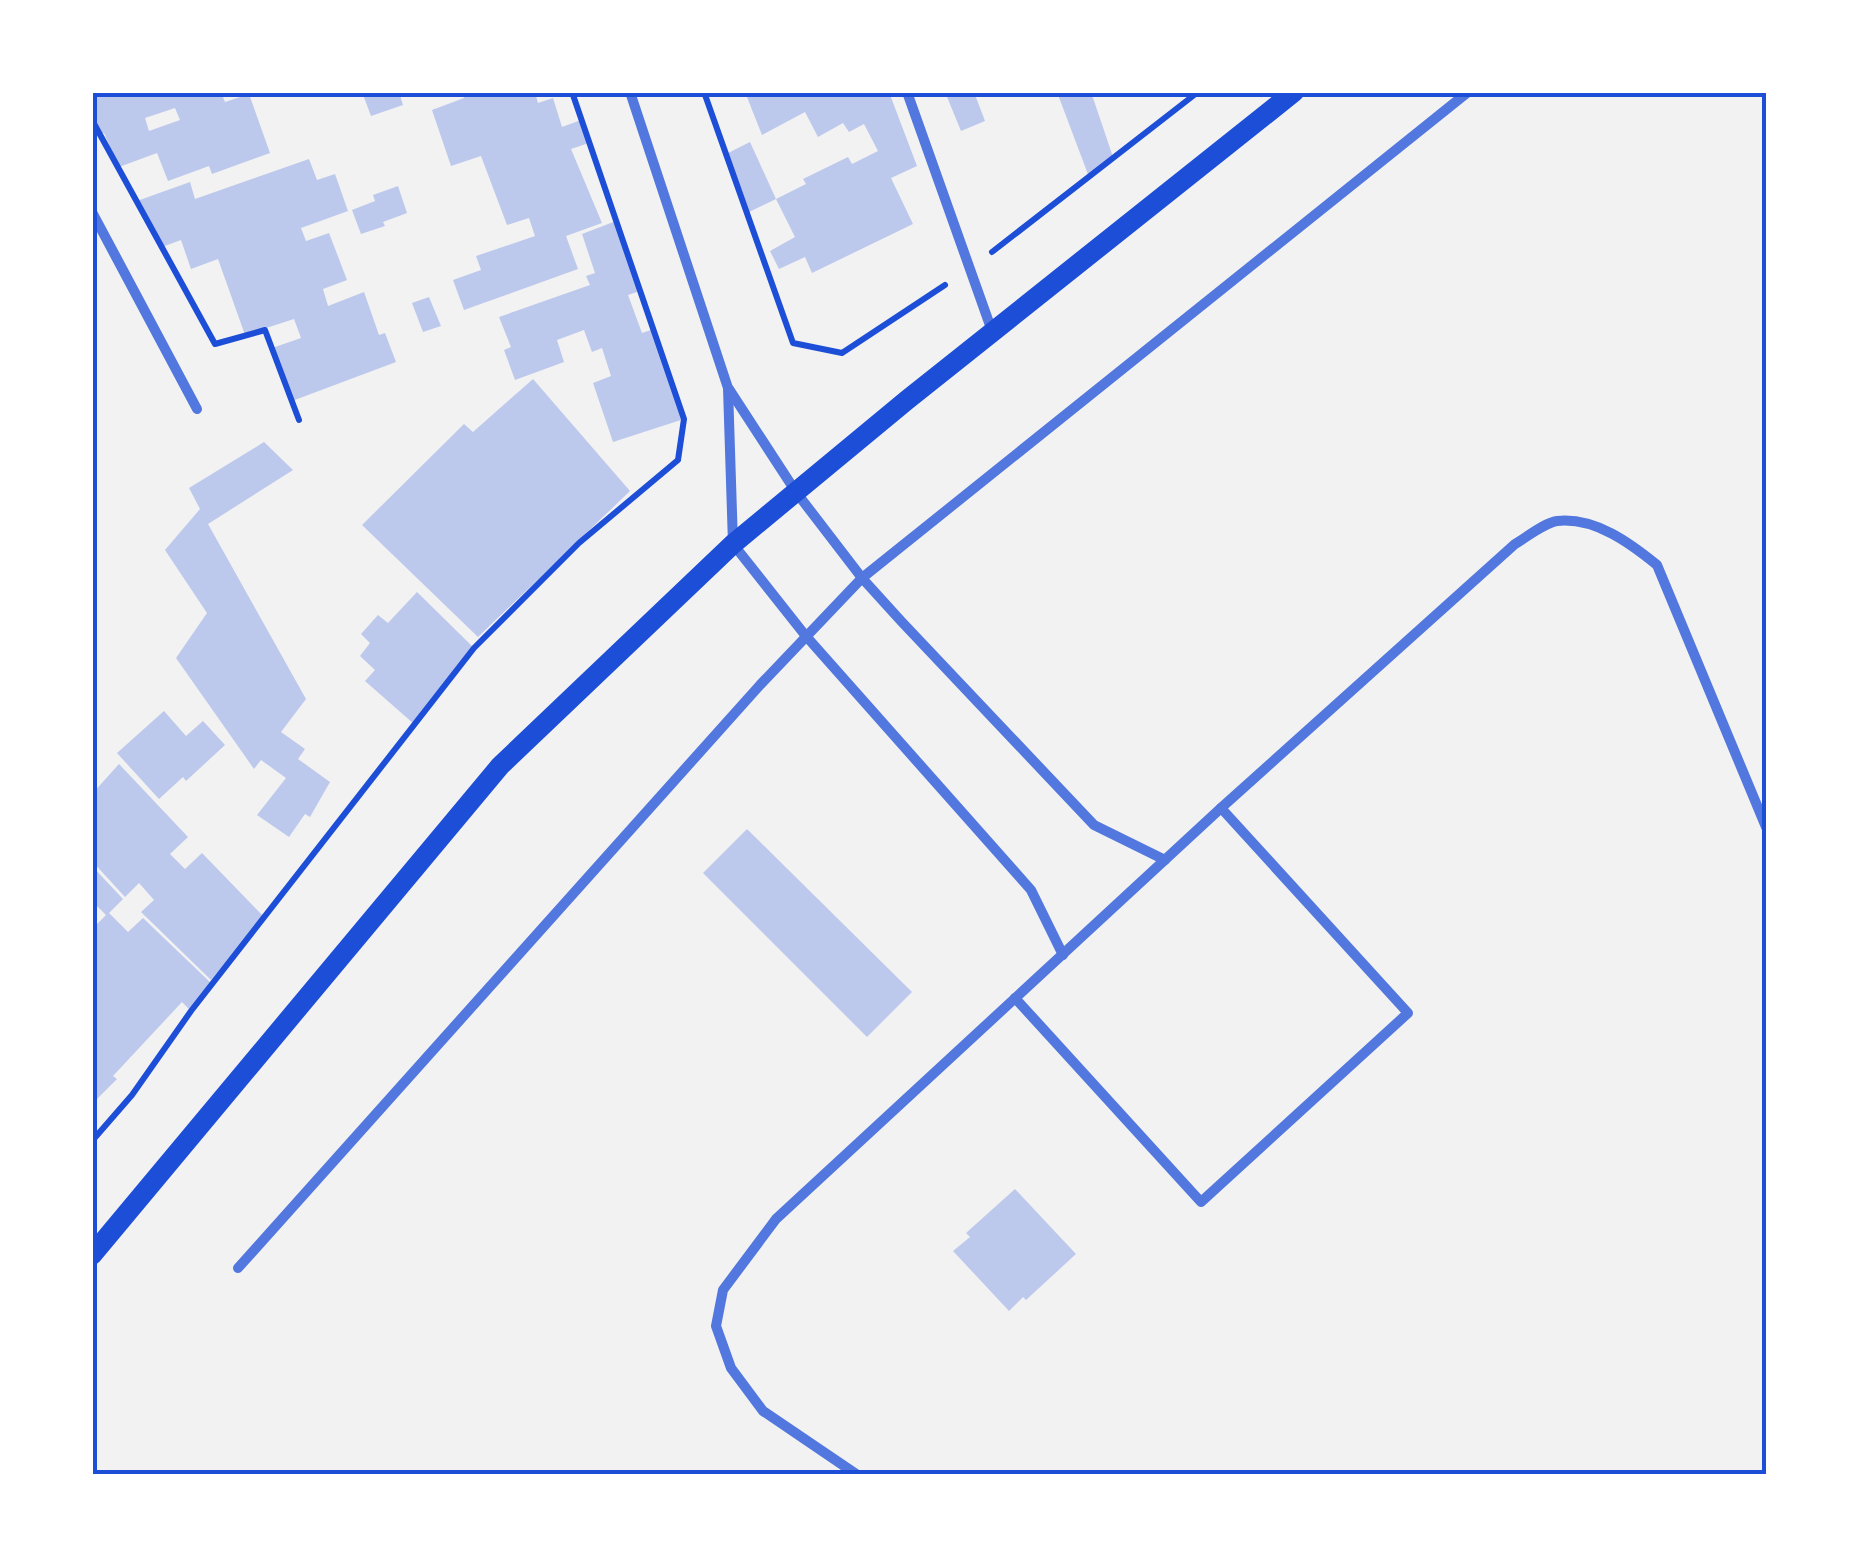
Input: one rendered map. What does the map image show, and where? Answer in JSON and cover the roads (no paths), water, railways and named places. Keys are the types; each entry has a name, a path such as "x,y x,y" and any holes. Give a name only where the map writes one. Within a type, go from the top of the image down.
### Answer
{"main road":[{"path":"92,1255 500,766 733,544 1294,92"}],"street":[{"path":"630,92 728,388 796,492 862,578 1094,825 1165,860"},
{"path":"907,92 992,332"},
{"path":"238,1268 805,635 862,578 1468,92"},
{"path":"92,212 197,409"},
{"path":"728,388 733,544 805,635 1031,890 1062,955"},
{"path":"856,1474 763,1410 731,1368 716,1326 723,1290 776,1219 1222,808 1516,544 1556,521 1594,526 1630,543 1657,566 1766,826"},
{"path":"1016,998 1201,1202 1408,1013 1222,808"}]}
